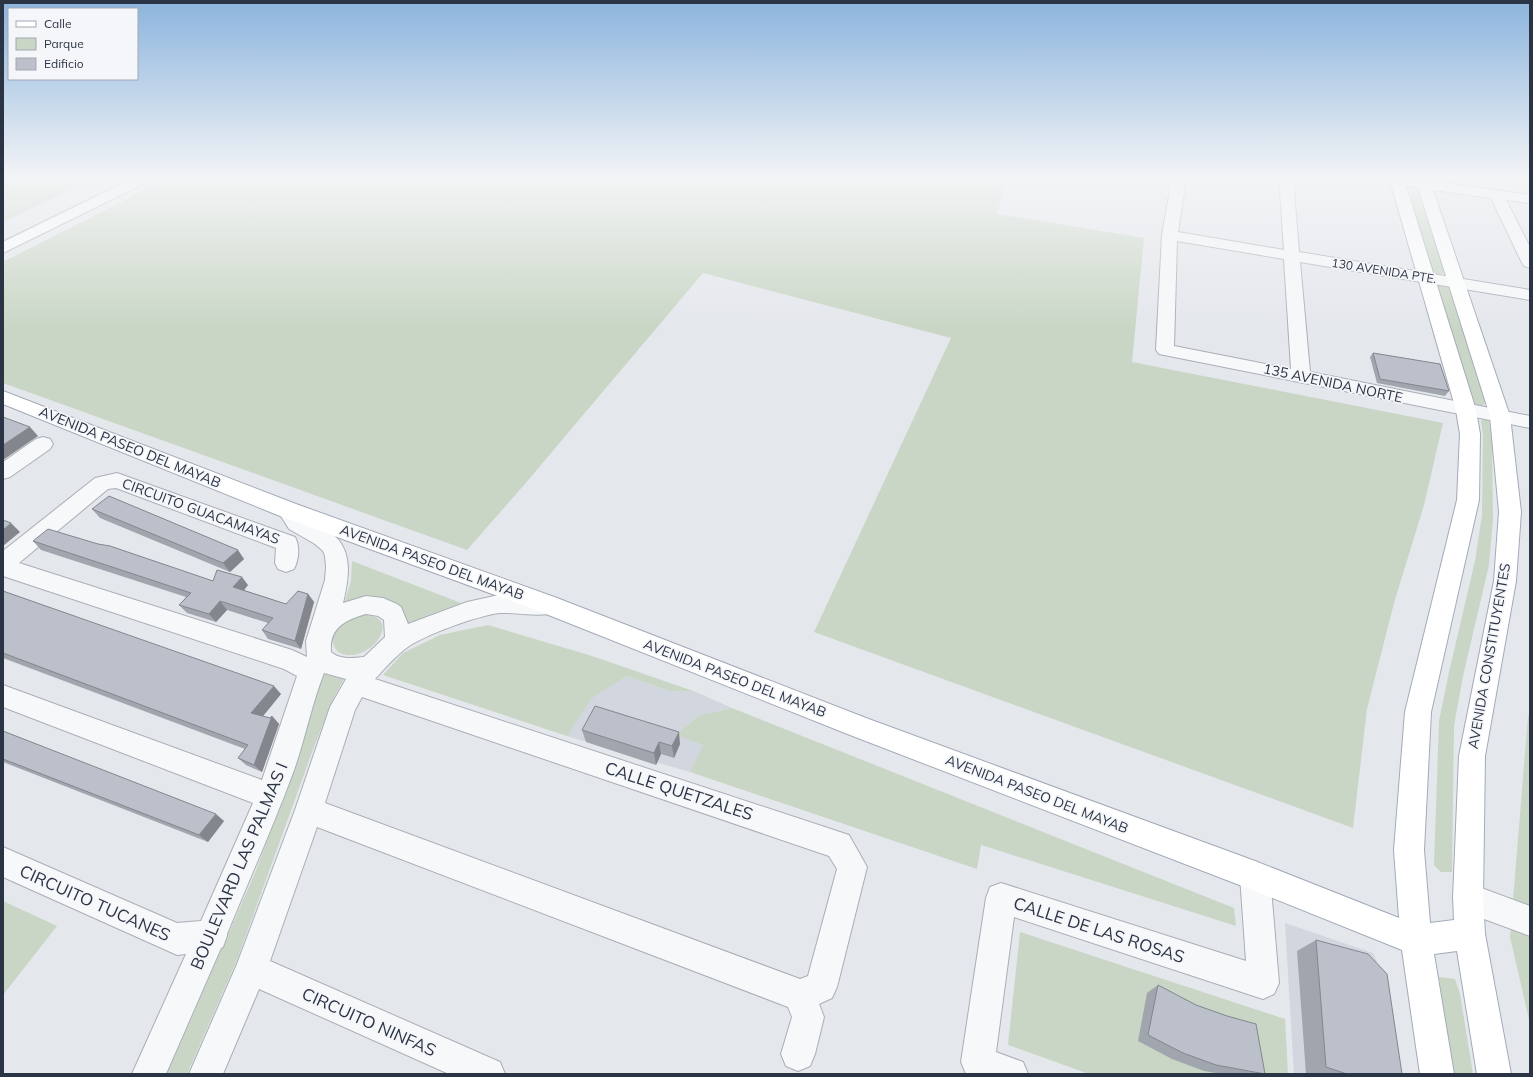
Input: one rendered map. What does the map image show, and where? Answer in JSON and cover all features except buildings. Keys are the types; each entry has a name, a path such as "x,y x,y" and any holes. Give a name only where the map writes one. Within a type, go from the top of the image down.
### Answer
{"main road":[{"path":"3,236 19,228"},
{"path":"3,248 43,228"},
{"path":"1411,228 1466,410 1470,434 1468,500 1418,712 1409,850 1416,940 1437,1074"},
{"name":"AVENIDA CONSTITUYENTES","path":"1439,228 1500,416 1510,512 1505,581 1472,756 1468,898 1470,934 1474,969 1494,1074"},
{"name":"AVENIDA PASEO DEL MAYAB","path":"3,397 288,510 549,605 859,727 1255,876 1416,940 1470,934"}],"street":[{"path":"1170,235 1171,228"},
{"path":"1290,228 1301,375"},
{"path":"1513,228 1530,263"},
{"name":"130 AVENIDA PTE.","path":"1170,235 1530,295"},
{"name":"135 AVENIDA NORTE","path":"1170,235 1165,350 1301,375 1530,422"},
{"path":"3,472 43,444"},
{"name":"CIRCUITO GUACAMAYAS","path":"3,566 102,483 117,480 287,543 286,563"},
{"path":"288,510 297,525 324,538 334,549 338,573 333,598 318,645 315,663 326,663 363,676"},
{"name":"CIRCUITO GUACAMAYAS","path":"3,566 292,662 315,663"},
{"path":"206,1074 251,969 309,810 343,708 363,676 397,642 428,626 467,612 499,604 549,605"},
{"path":"323,627 339,614 352,608 366,605 379,606 387,609 394,616 397,623 397,642"},
{"name":"BOULEVARD LAS PALMAS I","path":"149,1074 212,936 285,759 315,663"},
{"name":"CALLE QUETZALES","path":"363,676 839,845 852,867 821,987 800,995"},
{"path":"3,696 270,796"},
{"path":"309,810 800,995 808,1017 798,1054"},
{"name":"CIRCUITO TUCANES","path":"3,862 177,939 212,936"},
{"name":"CALLE DE LAS ROSAS","path":"1011,1074 978,1062 1001,898 1263,982 1255,876"},
{"path":"1468,898 1530,921"},
{"name":"CIRCUITO NINFAS","path":"251,969 488,1074"}],"shaded area":[{"path":"627,676 670,691 696,692 732,708 700,715 675,735 704,745 690,772 567,736 592,697"},
{"path":"1285,923 1373,953 1386,981 1398,1074 1294,1074"}],"green space":[{"path":"27,228 33,228 3,243 3,240"},
{"path":"70,228 1084,228 1144,238 1132,362 1443,423 1424,505 1394,603 1367,709 1353,828 814,632 951,338 703,273 524,485 467,550 3,383 3,262"},
{"path":"1420,228 1430,228 1444,273 1438,274 1432,271"},
{"path":"1442,284 1448,286 1485,402 1483,406 1476,405 1471,400 1437,285"},
{"path":"1484,419 1489,421 1492,438 1493,518 1489,565 1463,676 1454,726 1452,872 1441,872 1434,865 1439,721 1475,561 1482,515 1483,435 1481,421"},
{"path":"352,561 461,603 408,623 396,605 364,598 345,601 351,581"},
{"path":"362,615 374,616 380,621 383,627 377,641 362,653 345,655 340,653 336,650 333,641 336,630 345,621"},
{"path":"488,625 592,656 696,692 670,691 627,676 592,698 567,736 383,675 403,653 440,635"},
{"path":"323,674 345,677 335,695 315,744 237,960 187,1074 167,1074 255,873 303,742"},
{"path":"732,708 1234,908 1236,926 981,845 977,869 690,772 703,745 675,735 700,715"},
{"path":"1530,712 1530,1024 1510,937 1528,717"},
{"path":"3,901 57,926 3,995"},
{"path":"1020,932 1285,1019 1288,1074 1089,1074 1008,1045"},
{"path":"1439,977 1455,979 1460,994 1473,1074 1453,1074"}]}
